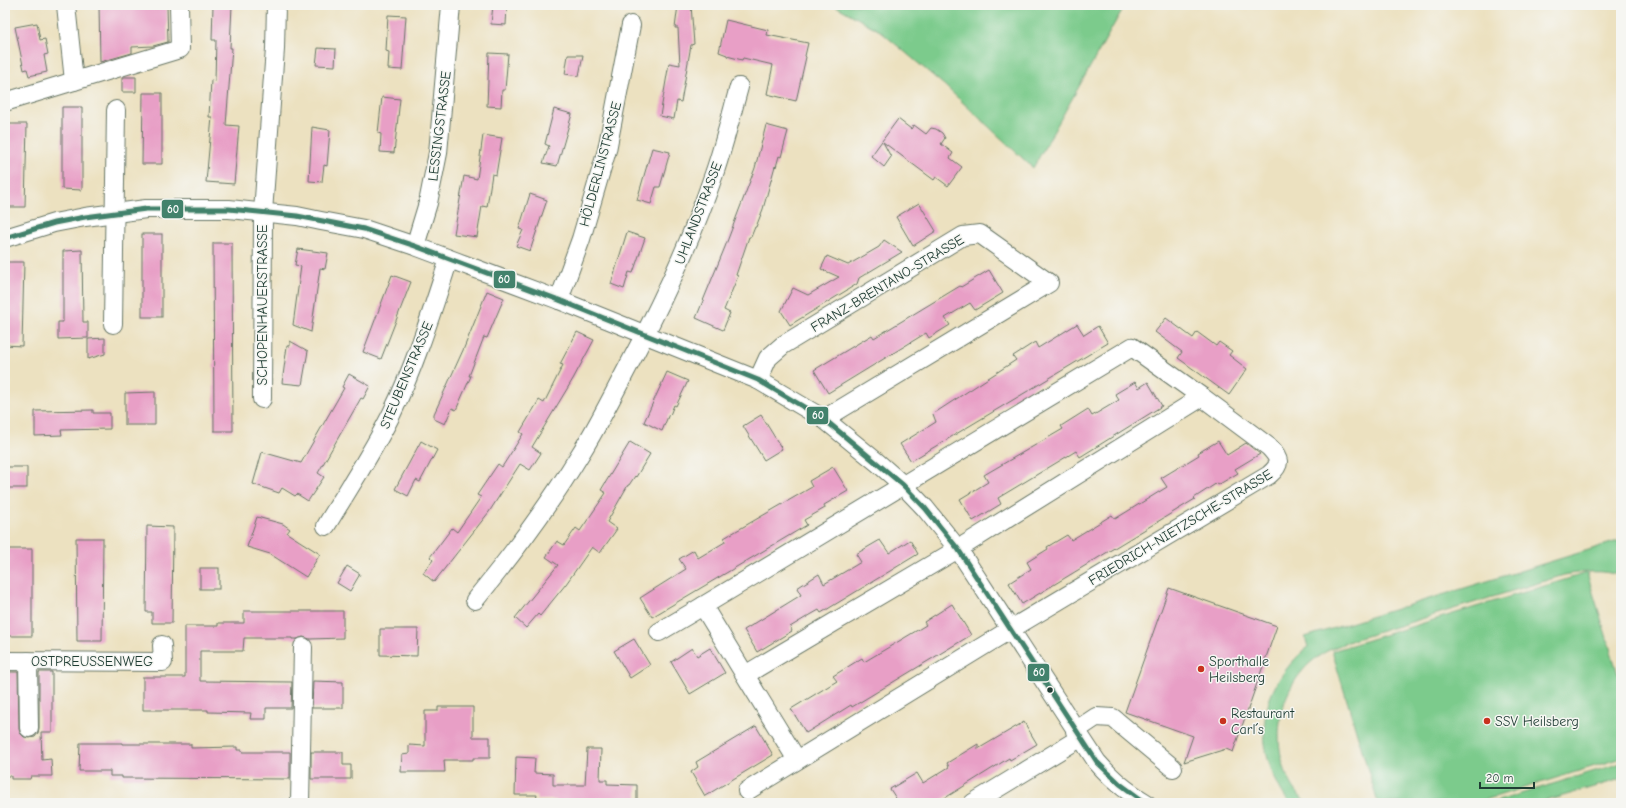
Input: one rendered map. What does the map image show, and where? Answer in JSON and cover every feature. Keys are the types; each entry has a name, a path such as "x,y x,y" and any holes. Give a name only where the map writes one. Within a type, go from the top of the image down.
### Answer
{"street":[{"path":"66,5 74,81"},
{"path":"5,102 180,49 179,5"},
{"name":"SCHOPENHAUERSTRASSE","path":"262,399 263,212 275,49 276,5"},
{"name":"LESSINGSTRASSE","path":"415,246 428,203 438,153 451,5"},
{"name":"HÖLDERLINSTRASSE","path":"559,300 581,239 607,150 631,25"},
{"name":"UHLANDSTRASSE","path":"474,600 504,564 558,489 593,433 645,334 680,261 698,219 715,173 739,87"},
{"path":"113,324 116,110"},
{"path":"5,238 54,224 114,212 146,209 230,209 297,216 364,230 415,246 559,300 758,380 824,419 864,450 903,485 958,548 1078,734 1110,777 1124,790 1146,803"},
{"name":"FRANZ-BRENTANO-STRASSE","path":"758,380 768,358 783,345 963,236 980,234 1049,283 824,419"},
{"name":"STEUBENSTRASSE","path":"326,526 360,471 392,413 425,334 449,259"},
{"name":"FRIEDRICH-NIETZSCHE-STRASSE","path":"903,485 1132,348 1202,397 1269,447 1276,455 1278,462 1276,469 1269,475 1011,629"},
{"path":"744,675 958,548 1202,397"},
{"path":"659,632 903,485"},
{"path":"703,606 797,760"},
{"path":"747,790 1011,629"},
{"name":"OSTPREUSSENWEG","path":"5,661 163,662 162,645"},
{"path":"300,803 303,648"},
{"path":"28,661 29,728"},
{"path":"973,803 1078,734 1096,717 1113,718 1173,768"}],"green space":[{"path":"834,5 1125,5 1033,168 944,85 880,31"},
{"path":"1621,540 1621,576 1607,572 1585,572 1564,575 1353,640 1320,655 1310,663 1297,678 1288,695 1282,713 1279,732 1280,751 1285,770 1294,788 1306,803 1289,803 1277,782 1269,761 1265,741 1265,720 1269,701 1278,682 1291,664 1308,647 1305,637"},
{"name":"SSV Heilsberg","path":"1587,573 1621,684 1621,758 1475,803 1378,803 1332,651"},
{"path":"1621,763 1621,779 1539,803 1491,803"}],"building":[{"path":"99,5 167,5 168,42 153,46 132,47 132,53 100,62"},
{"path":"213,5 232,5 230,48 232,48 226,125 239,126 234,184 206,182 212,117 209,117 211,80 215,81 216,40 212,40"},
{"path":"493,5 507,5 506,25 491,24"},
{"path":"678,5 691,5 694,44 691,45 681,102 677,101 674,119 660,116 669,63 680,65 678,28 675,28"},
{"path":"388,15 406,16 402,70 388,69 389,52 386,51"},
{"path":"726,20 768,30 767,35 808,43 796,101 767,94 773,65 743,58 742,60 719,52"},
{"path":"37,23 40,40 45,39 48,54 44,55 47,72 29,76 27,69 24,70 15,27"},
{"path":"318,48 336,49 335,66 316,65"},
{"path":"489,53 508,54 505,90 502,90 501,107 487,106"},
{"path":"568,55 583,55 579,76 565,74"},
{"path":"136,77 136,92 122,92 122,78"},
{"path":"143,93 162,93 162,164 142,164"},
{"path":"382,97 400,99 394,153 380,152 381,134 378,133"},
{"path":"62,107 82,107 82,190 62,189"},
{"path":"554,109 572,114 557,166 543,163 549,146 545,144"},
{"path":"898,119 911,129 914,125 926,134 931,128 942,133 945,138 941,144 953,153 950,158 962,167 948,186 936,177 934,180 883,142 891,157 884,167 871,156"},
{"path":"8,124 27,124 25,207 6,207"},
{"path":"766,125 788,131 781,157 779,156 776,167 775,166 763,209 751,237 749,237 736,275 738,276 724,310 730,313 723,330 696,318 755,168"},
{"path":"312,127 330,130 327,166 324,165 322,182 309,181"},
{"path":"483,135 502,138 496,175 492,174 487,207 482,206 477,237 454,234 464,176 477,179"},
{"path":"652,148 670,152 660,187 656,187 651,204 637,200"},
{"path":"530,194 547,200 530,251 516,246 523,230 519,229"},
{"path":"919,203 936,231 913,246 896,217"},
{"path":"627,232 645,238 633,273 629,272 624,289 611,284"},
{"path":"142,234 162,234 162,317 142,317"},
{"path":"884,240 902,252 859,278 857,284 790,325 781,311 793,288 808,295 839,277 821,269 827,256 848,265 879,247"},
{"path":"213,243 232,243 233,431 214,431"},
{"path":"298,249 328,253 325,269 320,268 311,332 293,325 301,266 295,265"},
{"path":"82,250 83,322 88,322 88,338 58,339 58,322 63,322 63,251"},
{"path":"5,262 24,262 22,346 5,345"},
{"path":"989,270 1003,293 975,310 970,303 945,318 950,325 929,338 926,333 828,393 814,370 872,335 874,338"},
{"path":"392,275 411,282 381,359 363,352"},
{"path":"487,291 504,298 487,338 484,337 469,376 471,376 456,410 452,408 445,424 434,419 434,414 464,348"},
{"path":"1166,318 1193,338 1197,332 1216,346 1219,342 1232,351 1229,355 1247,369 1229,395 1178,358 1182,352 1155,332"},
{"path":"1077,324 1084,335 1098,326 1108,343 911,461 900,444 936,422 933,414 1016,360 1013,356 1035,342 1038,348"},
{"path":"577,332 594,340 573,379 532,447 541,453 530,470 520,464 489,512 434,582 423,573 433,560 430,557 452,528 457,532 481,497 477,495 498,464 502,467 523,434 520,432 539,400 544,403 563,365 560,364"},
{"path":"105,338 105,354 88,359 88,339"},
{"path":"290,341 308,351 302,385 282,383 287,346 290,346"},
{"path":"667,372 688,381 676,406 674,405 670,415 669,414 662,431 644,422"},
{"path":"349,374 370,386 363,399 361,398 318,473 324,477 308,501 297,494 295,496 282,488 279,493 253,484 262,452 301,463 344,388 342,387"},
{"path":"1135,382 1139,388 1148,382 1162,406 1080,457 1076,451 998,498 1001,504 973,521 960,499 988,482 984,475 1063,429 1061,426 1088,409 1092,416 1119,400 1115,394"},
{"path":"155,392 155,425 125,425 125,393"},
{"path":"93,410 93,413 110,413 110,429 61,430 62,435 35,436 35,411"},
{"path":"761,415 782,449 764,460 743,426"},
{"path":"421,441 437,450 420,482 416,480 408,496 395,489"},
{"path":"1218,441 1227,455 1246,443 1260,454 1235,469 1238,473 1218,485 1217,483 1194,498 1195,499 1022,604 1009,583 1031,569 1027,562 1048,549 1047,547 1067,535 1071,540 1112,515 1115,519 1167,487 1161,478 1199,455 1198,453"},
{"path":"630,442 650,454 636,477 635,476 628,485 607,522 617,529 600,553 592,547 566,584 540,616 538,614 526,628 515,618 558,565 546,557 557,541 564,545 576,528 580,531 606,493 601,490"},
{"path":"5,467 27,467 27,488 5,488"},
{"path":"833,467 848,491 824,505 825,508 804,520 807,525 652,617 640,598 686,569 679,559 694,550 698,558 725,542 724,538 812,487 809,481"},
{"path":"257,517 283,524 290,529 287,533 320,554 306,577 270,554 247,547"},
{"path":"147,526 173,527 172,623 152,623 152,612 146,612"},
{"path":"76,538 103,538 102,641 77,641"},
{"path":"880,540 889,553 910,540 918,554 821,613 819,610 790,627 792,631 757,652 744,630 801,595 797,588 819,574 824,584 861,562 856,554"},
{"path":"6,549 32,549 32,636 6,636"},
{"path":"347,566 360,574 350,591 337,583"},
{"path":"200,568 219,568 219,589 200,589"},
{"name":"Sporthalle Heilsberg","path":"1169,588 1277,626 1233,752 1226,749 1184,762 1193,736 1125,712"},
{"path":"952,604 971,635 806,733 791,709 837,681 833,676 862,658 864,662 926,625 924,622"},
{"path":"244,611 343,611 343,638 244,638 243,651 200,651 200,681 292,682 291,708 266,708 266,719 250,719 251,713 208,712 208,710 143,710 143,677 185,677 185,626 218,626 218,623 244,623"},
{"path":"380,629 418,629 417,656 380,655"},
{"path":"634,639 650,665 630,678 614,651"},
{"path":"692,648 697,656 710,648 725,673 690,694 671,662"},
{"path":"5,672 18,672 19,729 20,733 24,737 29,738 35,737 39,728 39,672 52,672 52,732 41,732 42,760 51,759 52,776 31,776 30,779 11,779 11,776 5,776"},
{"path":"313,681 343,682 343,708 312,708"},
{"path":"438,707 473,707 473,737 490,737 490,758 473,758 473,760 444,760 445,772 401,772 402,755 409,754 409,745 425,746 425,711 438,711"},
{"path":"1024,722 1037,744 1010,760 1009,758 937,803 899,803 890,789 917,773 923,783 949,767 947,763 978,744 978,749"},
{"path":"756,726 773,755 705,796 691,772 698,767 696,762"},
{"path":"80,743 191,744 191,748 237,747 237,750 242,750 242,752 290,752 290,779 122,778 122,776 110,776 110,771 79,771"},
{"path":"587,749 601,749 600,780 607,780 607,784 637,785 637,803 556,803 556,800 536,800 537,795 515,795 516,757 535,758 534,773 553,774 553,785 585,785"},
{"path":"311,752 343,752 343,765 351,765 351,779 311,779"}],"transit line":[{"name":"60","path":"5,238 54,223 85,217 146,209 229,209 297,216 364,229 415,246 559,300 758,380 824,419 903,485 925,508 958,549 1097,762 1120,784 1146,803"}],"place":[{"name":"Sporthalle Heilsberg","path":"1201,669"},
{"name":"Restaurant Carl´s","path":"1223,721"},
{"name":"SSV Heilsberg","path":"1487,721"}]}
